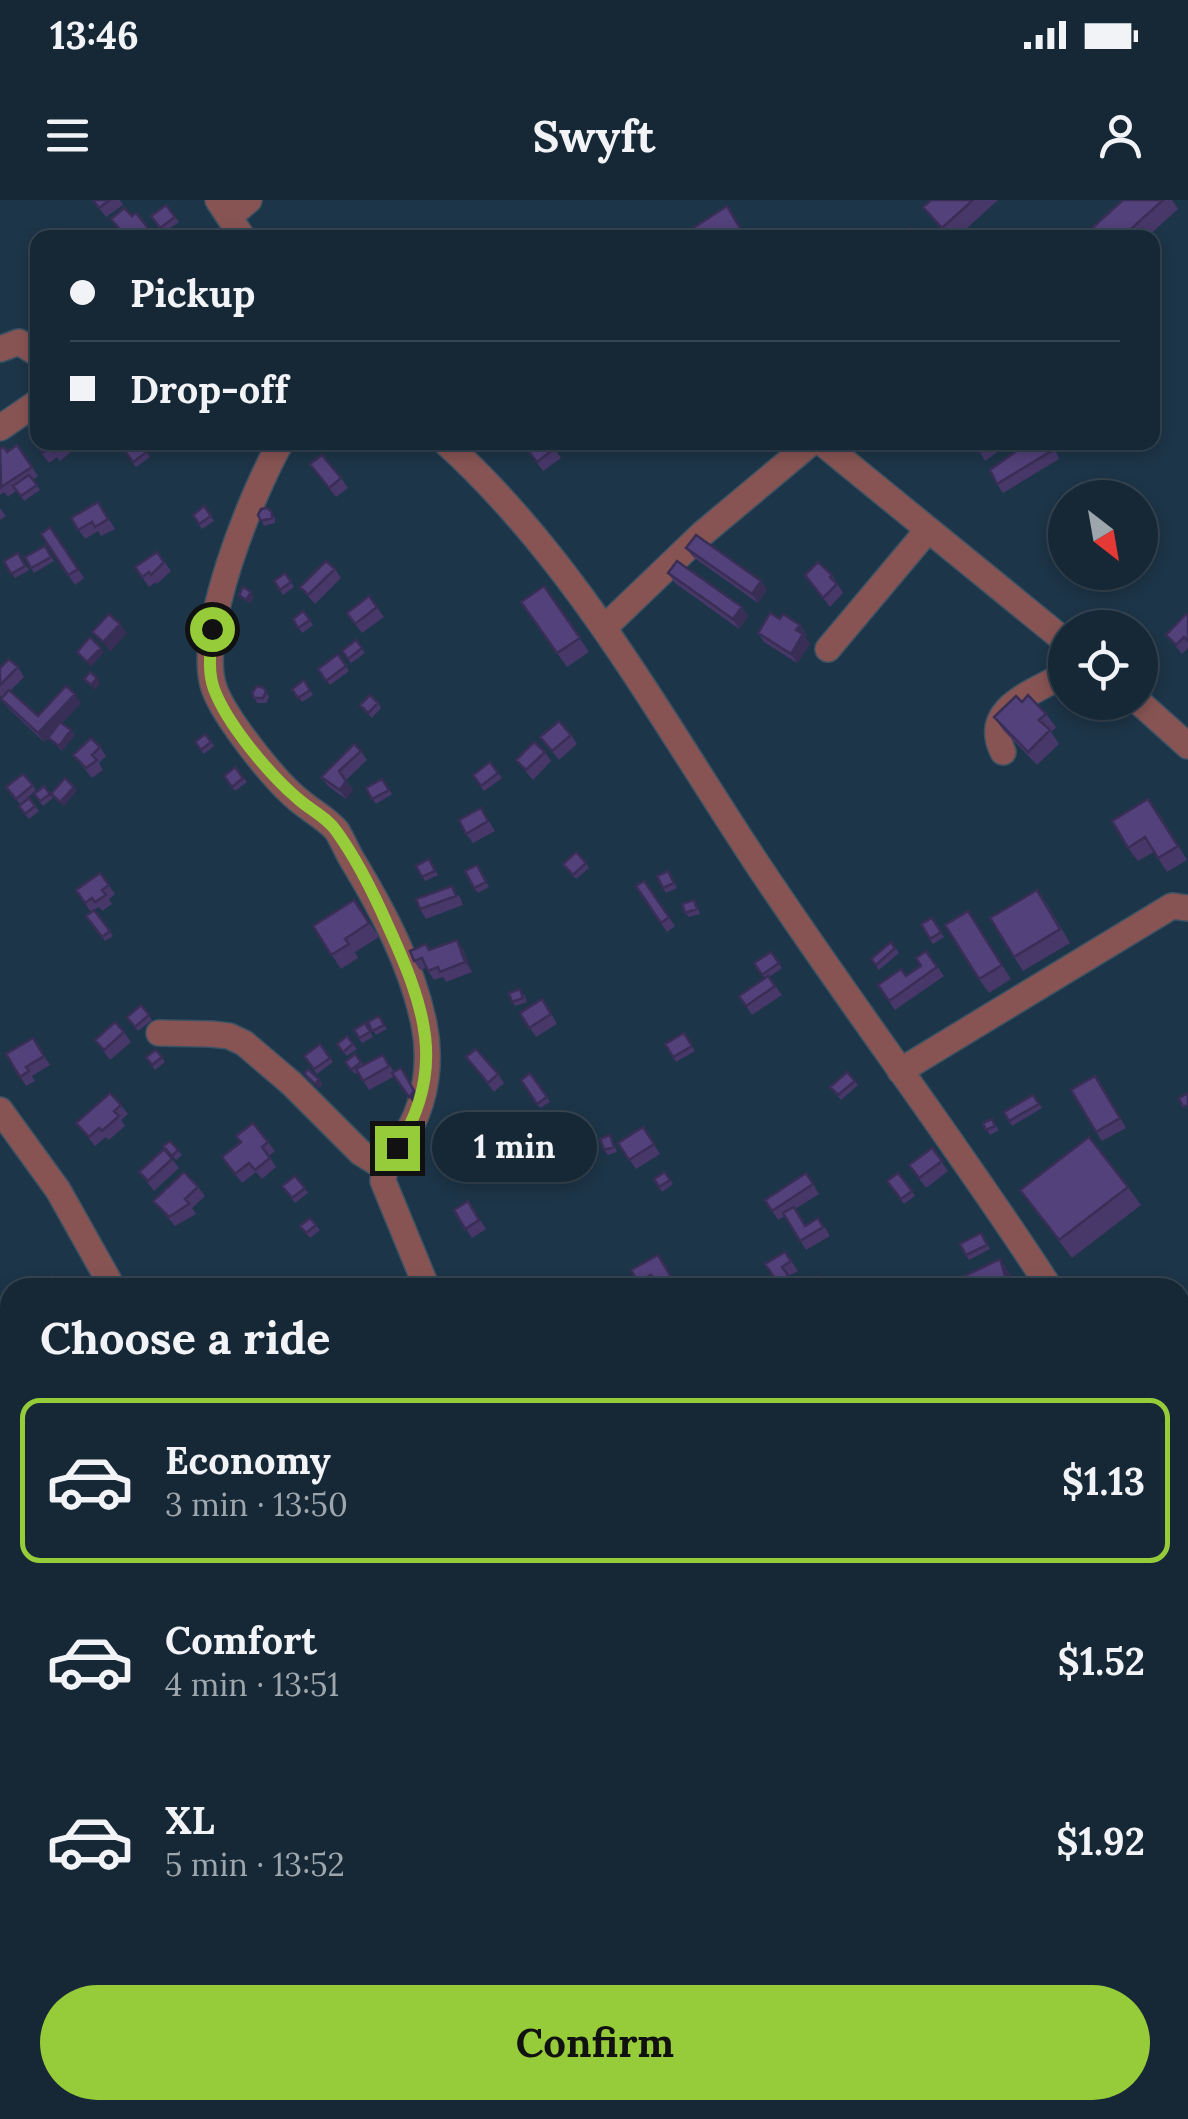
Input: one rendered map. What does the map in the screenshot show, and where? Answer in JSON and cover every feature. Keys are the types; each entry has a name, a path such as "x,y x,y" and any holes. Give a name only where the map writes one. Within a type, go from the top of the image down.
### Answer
{"street":[{"path":"0,349 19,342 30,349"},
{"path":"0,428 30,407"},
{"path":"277,450 249,510 220,600 212,629 210,671 214,690 246,740 292,794 337,832 380,908 418,997 428,1057 421,1103 385,1168 385,1188 423,1278"},
{"path":"452,450 517,514 605,627 752,856 1044,1278"},
{"path":"605,627 702,534 802,450"},
{"path":"830,450 1048,628"},
{"path":"828,649 927,532"},
{"path":"1003,752 996,737 996,723 1005,711 1048,684"},
{"path":"1158,719 1188,746"},
{"path":"900,1072 1180,907 1188,883"},
{"path":"159,1033 211,1034 244,1043 291,1083 361,1153 385,1168"},
{"path":"0,1110 58,1190 107,1278"}],"building":[{"path":"93,200 110,200 99,208"},
{"path":"931,200 973,200 942,228 923,207"},
{"path":"1123,200 1163,200 1130,230 1090,230"},
{"path":"166,205 175,217 160,228 151,216"},
{"path":"727,206 740,228 737,230 690,230"},
{"path":"124,208 132,216 136,213 148,228 120,230 111,219"},
{"path":"17,445 32,467 1,487 0,449 4,447 7,452"},
{"path":"124,450 146,450 147,452 133,462"},
{"path":"528,450 552,450 537,462"},
{"path":"1018,450 1053,450 997,484 990,470"},
{"path":"322,455 341,478 329,488 310,464"},
{"path":"29,475 37,485 21,496 13,486"},
{"path":"98,502 108,519 95,527 92,522 78,530 71,518"},
{"path":"204,506 211,516 199,524 193,515"},
{"path":"267,508 272,518 261,521 258,515"},
{"path":"50,527 78,569 68,575 41,534"},
{"path":"696,535 761,581 752,594 686,548"},
{"path":"45,546 51,557 31,568 25,557"},
{"path":"157,552 164,562 151,575 149,572 142,577 135,567"},
{"path":"18,553 25,566 11,574 4,561"},
{"path":"326,561 335,569 308,595 300,587"},
{"path":"677,561 742,607 733,619 668,573"},
{"path":"818,562 837,584 823,598 805,575"},
{"path":"285,573 291,582 280,590 274,581"},
{"path":"544,586 580,638 557,653 521,602"},
{"path":"243,587 251,592 246,600 239,595"},
{"path":"369,596 377,607 355,624 347,613"},
{"path":"303,611 310,620 298,628 293,619"},
{"path":"770,613 780,619 783,614 800,625 796,630 803,634 791,654 758,633"},
{"path":"109,614 120,624 103,642 92,632"},
{"path":"1186,614 1188,641 1184,637 1176,645 1166,635"},
{"path":"90,637 101,648 87,662 77,652"},
{"path":"356,640 362,648 348,659 342,651"},
{"path":"338,654 346,666 326,681 318,669"},
{"path":"9,659 18,667 0,685 0,668"},
{"path":"90,672 97,678 91,685 84,679"},
{"path":"304,680 310,690 298,698 292,689"},
{"path":"66,686 75,694 38,733 1,699 9,690 38,716"},
{"path":"257,686 266,692 263,698 254,698 252,693"},
{"path":"370,695 378,703 368,713 360,705"},
{"path":"1028,695 1046,714 1039,720 1050,730 1028,752 994,717 1016,696 1022,702"},
{"path":"559,721 571,735 552,751 540,737"},
{"path":"60,722 71,730 59,746 48,738"},
{"path":"205,734 211,742 201,750 195,742"},
{"path":"91,738 100,747 92,755 97,760 86,768 73,755"},
{"path":"534,742 545,752 526,770 516,760"},
{"path":"354,744 361,751 339,771 346,781 340,790 321,777"},
{"path":"490,762 498,773 481,786 473,775"},
{"path":"235,767 243,778 232,787 224,776"},
{"path":"23,774 33,785 16,799 6,787"},
{"path":"65,778 74,787 60,802 51,794"},
{"path":"382,779 389,790 372,799 366,788"},
{"path":"44,786 50,794 40,801 34,794"},
{"path":"29,798 35,806 25,814 19,806"},
{"path":"1148,799 1178,846 1158,858 1145,837 1128,848 1112,821"},
{"path":"481,808 488,821 466,834 459,820"},
{"path":"576,852 586,863 573,875 563,864"},
{"path":"429,859 435,871 422,877 416,866"},
{"path":"477,865 486,882 474,888 465,871"},
{"path":"668,871 674,883 663,888 657,876"},
{"path":"100,873 109,885 102,890 106,895 85,903 76,890"},
{"path":"644,881 669,917 661,923 636,886"},
{"path":"452,886 456,896 420,909 416,899"},
{"path":"1037,890 1060,929 1014,957 990,918"},
{"path":"354,900 369,923 345,939 349,944 331,955 313,926"},
{"path":"694,900 697,909 685,913 682,904"},
{"path":"94,910 110,931 102,937 86,916"},
{"path":"968,911 1002,965 979,979 945,925"},
{"path":"932,918 941,932 930,939 921,924"},
{"path":"457,940 465,962 440,972 438,967 428,971 422,958 414,961 410,951 426,944 429,950"},
{"path":"891,942 895,948 876,965 871,959"},
{"path":"926,951 937,967 889,1001 878,985 901,969 906,976 921,966 916,958"},
{"path":"771,952 779,963 762,975 754,963"},
{"path":"768,976 775,986 746,1006 739,996"},
{"path":"520,989 523,998 512,1002 509,993"},
{"path":"542,999 551,1014 529,1028 520,1013"},
{"path":"141,1005 149,1015 135,1027 127,1017"},
{"path":"379,1016 384,1025 372,1031 368,1022"},
{"path":"115,1022 124,1032 104,1050 95,1040"},
{"path":"365,1023 370,1032 359,1038 354,1030"},
{"path":"684,1033 692,1046 673,1057 665,1044"},
{"path":"347,1036 353,1044 343,1052 337,1044"},
{"path":"33,1038 44,1056 26,1067 29,1071 20,1077 6,1054"},
{"path":"320,1044 330,1058 314,1069 304,1056"},
{"path":"476,1049 498,1074 488,1083 466,1057"},
{"path":"156,1050 162,1057 152,1065 146,1057"},
{"path":"355,1054 361,1062 351,1070 345,1062"},
{"path":"383,1055 389,1066 363,1081 356,1069"},
{"path":"401,1068 414,1091 409,1097 392,1073"},
{"path":"308,1069 319,1079 315,1084 304,1074"},
{"path":"847,1072 855,1081 838,1095 830,1087"},
{"path":"530,1073 547,1097 537,1104 521,1080"},
{"path":"1095,1076 1120,1118 1096,1132 1071,1090"},
{"path":"110,1093 121,1105 114,1111 119,1116 89,1137 76,1123"},
{"path":"1188,1093 1188,1105 1183,1107 1179,1098"},
{"path":"1033,1095 1039,1104 1009,1121 1004,1112"},
{"path":"992,1119 995,1126 986,1130 983,1123"},
{"path":"253,1123 268,1142 262,1147 270,1158 255,1170 249,1163 235,1174 222,1157 241,1142 236,1136"},
{"path":"643,1127 654,1144 629,1160 618,1143"},
{"path":"610,1135 614,1147 604,1150 600,1139"},
{"path":"1089,1137 1128,1187 1059,1240 1020,1190"},
{"path":"170,1141 178,1150 172,1156 163,1146"},
{"path":"932,1148 942,1161 919,1178 909,1165"},
{"path":"164,1149 172,1159 148,1181 139,1172"},
{"path":"184,1172 198,1187 185,1199 189,1204 169,1217 153,1201"},
{"path":"665,1172 670,1180 659,1187 654,1179"},
{"path":"806,1173 813,1184 772,1211 765,1200"},
{"path":"898,1173 912,1191 901,1199 887,1181"},
{"path":"295,1176 305,1188 292,1198 282,1186"},
{"path":"468,1201 479,1220 465,1229 454,1210"},
{"path":"794,1207 805,1226 818,1218 823,1227 800,1241 783,1213"},
{"path":"310,1218 316,1225 306,1233 300,1226"},
{"path":"981,1233 987,1245 966,1255 960,1244"},
{"path":"785,1252 791,1261 782,1267 790,1278 775,1278 765,1264"},
{"path":"658,1255 672,1278 636,1278 631,1270"},
{"path":"1000,1259 1006,1278 960,1278"}],"route":[{"path":"212,629 210,671 214,690 246,740 278,778 337,832 380,908 418,997 428,1057 421,1103 397,1148"}]}
